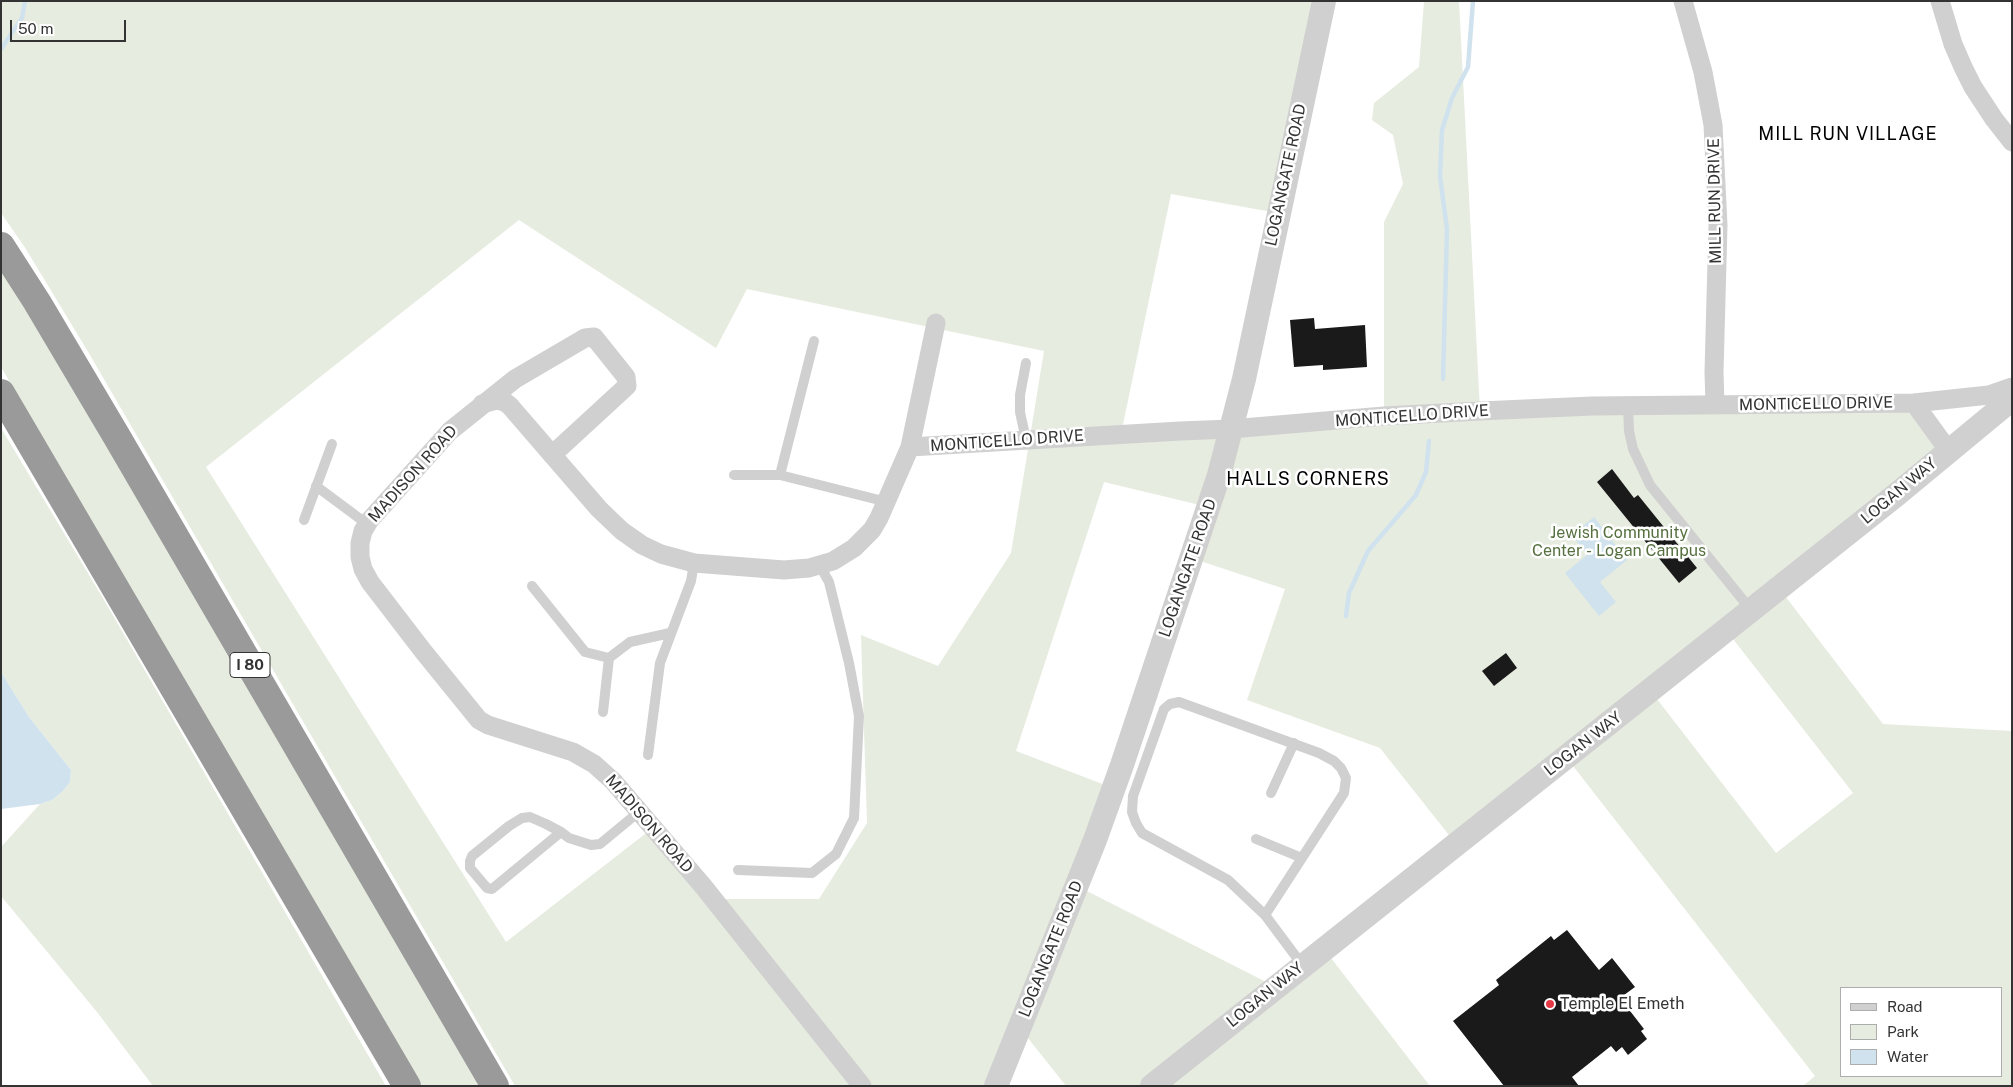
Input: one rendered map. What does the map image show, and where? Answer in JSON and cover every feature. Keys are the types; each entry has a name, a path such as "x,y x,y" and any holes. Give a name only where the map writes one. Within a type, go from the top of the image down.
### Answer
{"highway":[{"name":"I 80","path":"1,246 122,446 495,1086"},
{"path":"1,393 408,1086"}],"street":[{"name":"LOGANGATE ROAD","path":"996,1086 1095,840 1147,724 1219,476 1244,379 1324,1"},
{"name":"MILL RUN DRIVE","path":"1683,1 1710,100 1715,149 1718,225 1714,372 1715,405"},
{"path":"1940,1 1953,44 1972,87 2012,142"},
{"path":"481,405 496,400 510,406 599,510 622,531 642,545 661,554 694,563 784,570 820,566 843,556 862,540 880,518 910,448 936,323"},
{"name":"MADISON ROAD","path":"552,455 627,386 626,377 594,337 585,338 516,379 450,431 367,524 360,543 360,557 363,569 370,582 423,651 479,720 488,726 573,752 594,764 614,780 708,892 862,1086"},
{"name":"MONTICELLO DRIVE","path":"910,448 1231,429 1404,415 1628,406 1914,403 1989,395 2012,387"},
{"name":"LOGAN WAY","path":"1152,1086 1896,495 1948,450 2012,399"},
{"name":"MONTICELLO DRIVE","path":"1914,403 1948,450"}],"lane":[{"path":"780,475 814,341"},
{"path":"1026,363 1020,395 1020,412 1026,440"},
{"path":"1628,406 1629,431 1633,449 1650,485 1751,610"},
{"path":"304,520 332,444"},
{"path":"734,475 780,475 887,502"},
{"path":"316,486 367,524"},
{"path":"648,755 660,664 691,581 694,563"},
{"path":"738,870 812,874 836,854 854,818 858,716 849,663 829,582 820,566"},
{"path":"532,586 585,652 608,658"},
{"path":"603,712 608,658 630,642 670,633"},
{"path":"1265,915 1344,793 1346,778 1341,768 1334,761 1319,753 1179,702 1170,704 1147,724 1132,796 1132,812 1136,823 1142,833 1228,880 1265,915 1303,966"},
{"path":"1271,793 1294,744"},
{"path":"561,832 492,889 487,888 470,868 472,856 522,818 530,818 561,832 569,838 591,845 600,844 640,811"},
{"path":"1256,839 1302,858"}],"green space":[{"name":"Jewish Community Center - Logan Campus","path":"1,1 1324,1 1278,213 1171,194 1121,434 1384,416 1384,222 1403,184 1393,135 1372,120 1374,103 1419,67 1424,1 1459,1 1480,411 1914,403 1948,450 1779,588 1883,724 2012,731 2012,1086 1803,1086 1815,1076 1566,757 1456,844 1380,748 1247,700 1285,589 1191,558 1208,507 1104,482 1016,751 1113,788 1077,886 1276,987 1324,949 1430,1086 1066,1086 1020,1028 996,1086 515,1086 87,350 24,246 1,213","holes":["519,220 716,348 747,289 1044,351 1011,553 938,666 861,635 867,823 819,899 713,899 654,827 506,942 206,467","1726,630 1853,793 1776,853 1650,690"]},
{"path":"1,268 60,363 482,1086 420,1086 1,367"},
{"path":"1,428 104,600 386,1086 153,1086 97,1012 1,896 1,847 40,804 52,800 63,791 70,782 71,770 29,717 1,672"}],"water":[{"path":"1594,517 1627,560 1600,582 1616,602 1599,616 1565,573 1587,555 1572,535"},
{"path":"1,672 29,717 71,770 70,782 52,800 40,804 1,809"}],"building":[{"path":"1314,318 1315,329 1365,325 1367,367 1323,370 1323,365 1294,367 1290,320"},
{"path":"1612,469 1634,498 1638,495 1697,568 1679,583 1597,482"},
{"path":"1506,653 1517,668 1494,686 1482,671"},
{"name":"Temple El Emeth","path":"1567,930 1599,970 1612,958 1635,987 1620,998 1644,1029 1641,1031 1647,1039 1628,1055 1622,1047 1616,1052 1611,1046 1572,1077 1579,1086 1504,1086 1453,1021 1499,985 1496,980 1551,936 1554,940"}],"waterway":[{"path":"1,49 22,18 25,1"},
{"path":"1443,379 1447,229 1440,176 1442,130 1452,98 1468,67 1473,1"},
{"path":"1346,616 1349,593 1368,551 1416,495 1426,472 1429,441"}],"place":[{"name":"Temple El Emeth","path":"1550,1004"}],"district":[{"name":"MILL RUN VILLAGE","path":"1848,134"},
{"name":"HALLS CORNERS","path":"1308,479"}]}
